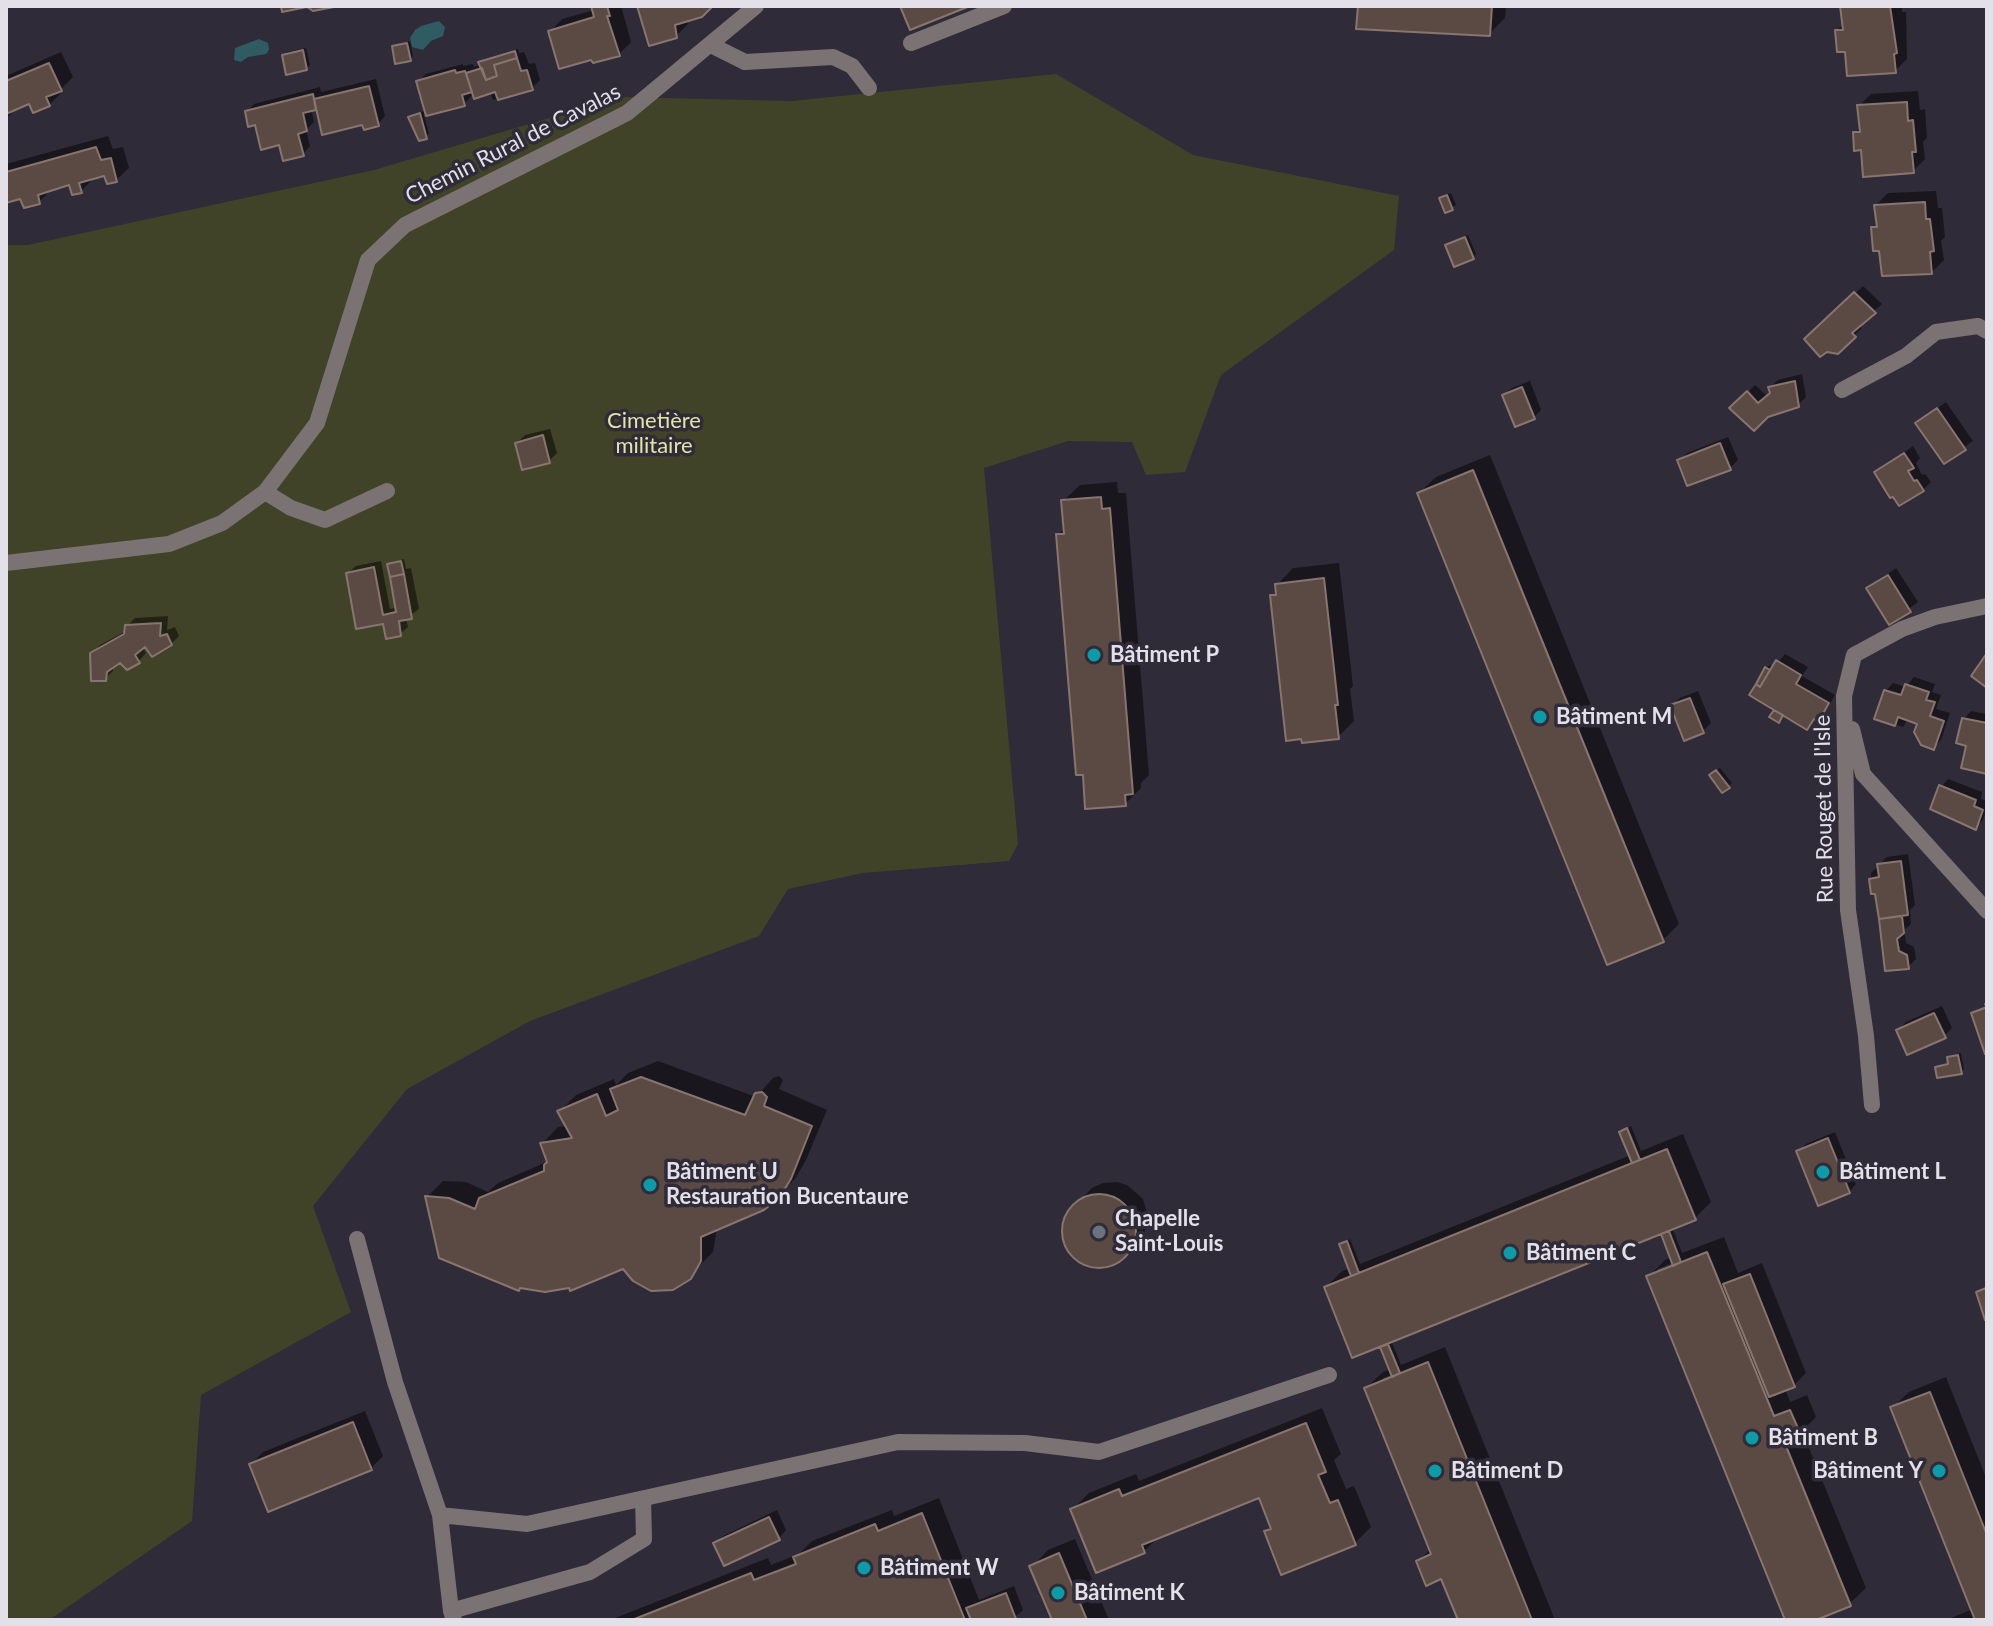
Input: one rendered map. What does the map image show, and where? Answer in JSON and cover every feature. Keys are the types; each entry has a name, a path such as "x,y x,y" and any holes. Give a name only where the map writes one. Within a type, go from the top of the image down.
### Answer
{"street":[{"name":"Chemin Rural de Cavalas","path":"6,563 169,544 222,523 265,492 317,423 368,260 405,225 627,113 756,6"},
{"path":"911,43 1004,6"},
{"path":"711,45 745,62 833,57 852,66 869,88"},
{"path":"1842,390 1906,356 1936,332 1978,326 1987,331"},
{"path":"265,492 291,508 325,520 387,491"},
{"name":"Rue Rouget de l'Isle","path":"1872,1105 1866,1036 1848,910 1844,696 1854,655 1913,625 1987,606"},
{"path":"1844,696 1863,774 1987,911"},
{"path":"357,1239 395,1382 440,1515 452,1615 590,1572 644,1539 643,1499"},
{"path":"440,1515 527,1524 898,1442 1025,1443 1099,1452 1329,1375"}],"green space":[{"name":"Cimetière militaire","path":"1056,74 1193,155 1399,196 1394,250 1221,375 1185,472 1146,475 1132,442 1068,441 984,468 1018,844 1009,861 863,873 788,889 759,936 530,1021 407,1089 313,1206 351,1312 201,1395 192,1521 49,1620 6,1620 6,245 28,245 374,170 620,97 792,101"}],"shaded area":[{"path":"439,21 445,27 443,36 431,41 423,50 412,47 410,38 415,30"},
{"path":"259,39 268,43 266,54 248,57 241,62 234,60 235,48"}],"building":[{"path":"281,6 334,7 313,11 307,7 282,12"},
{"path":"591,6 607,6 610,16 607,16 620,56 559,69 548,31 594,17"},
{"path":"637,6 713,6 702,17 675,25 677,38 649,46"},
{"path":"900,6 970,6 910,30"},
{"path":"1358,6 1492,6 1490,36 1356,29"},
{"path":"1840,6 1890,6 1897,53 1894,54 1896,73 1847,76 1845,52 1837,52 1835,30 1843,30"},
{"path":"407,43 411,61 395,64 392,46"},
{"path":"303,50 307,70 286,75 282,55"},
{"path":"515,51 517,58 494,65 497,76 486,80 478,62"},
{"path":"517,58 521,71 527,70 533,90 498,100 495,92 474,99 466,73 482,68 486,80 497,76 494,65"},
{"path":"49,63 62,91 46,97 50,106 33,113 29,104 6,114 6,81"},
{"path":"455,70 456,73 465,71 472,92 462,95 465,106 426,116 416,81"},
{"path":"369,86 379,126 364,130 362,125 322,135 314,99"},
{"path":"313,94 316,110 303,113 307,131 298,134 304,156 283,161 279,145 261,150 255,125 248,127 245,111"},
{"path":"1907,102 1908,121 1913,120 1914,173 1863,177 1861,150 1854,151 1853,132 1860,132 1857,105"},
{"path":"420,113 427,139 419,141 408,117"},
{"path":"96,147 101,160 111,158 117,182 107,184 104,176 79,183 82,193 72,195 69,185 38,195 40,204 24,208 20,199 6,203 6,172"},
{"path":"1447,195 1453,210 1445,213 1439,198"},
{"path":"1925,202 1934,251 1930,252 1932,274 1882,276 1879,251 1873,251 1871,227 1877,227 1874,205"},
{"path":"1465,237 1474,259 1454,267 1445,245"},
{"path":"1854,292 1876,313 1852,333 1856,337 1838,354 1827,352 1820,357 1804,339"},
{"path":"1795,381 1799,407 1768,417 1754,431 1729,408 1747,391 1758,403 1770,393 1768,387"},
{"path":"1522,387 1535,419 1515,427 1502,395"},
{"path":"1937,408 1966,450 1944,464 1915,423"},
{"path":"543,435 550,463 522,470 515,443"},
{"path":"1720,443 1731,470 1687,486 1677,460"},
{"path":"1904,453 1914,468 1908,471 1924,491 1899,506 1893,497 1890,498 1874,472"},
{"name":"Bâtiment M","path":"1473,470 1664,942 1607,965 1417,493"},
{"name":"Bâtiment P","path":"1101,497 1102,509 1110,508 1133,794 1125,795 1126,806 1085,809 1083,775 1076,775 1056,534 1064,534 1061,500"},
{"path":"401,561 404,574 390,577 387,564"},
{"path":"374,567 383,615 396,612 390,577 404,574 412,619 399,621 401,636 386,639 383,624 356,629 346,573"},
{"path":"1888,575 1911,612 1889,625 1866,588"},
{"path":"1324,578 1339,739 1302,743 1301,739 1286,741 1270,595 1276,595 1275,584"},
{"path":"161,623 160,636 167,634 172,645 152,657 145,647 135,655 140,663 127,670 120,663 107,672 106,681 91,681 90,653 124,634 125,625"},
{"path":"1987,653 1987,688 1971,676"},
{"path":"1776,660 1801,675 1796,684 1829,703 1819,721 1814,719 1807,730 1749,695 1756,684 1760,687"},
{"path":"1765,667 1770,670 1760,687 1756,684"},
{"path":"1905,684 1929,692 1926,700 1935,702 1930,716 1944,721 1934,750 1921,745 1914,732 1917,724 1898,717 1895,726 1874,719 1884,690 1901,695"},
{"path":"1690,698 1704,733 1684,741 1670,705"},
{"path":"1774,710 1783,715 1779,723 1769,717"},
{"path":"1962,718 1987,723 1987,774 1961,768 1966,746 1956,743"},
{"path":"1716,770 1730,788 1722,793 1709,775"},
{"path":"1939,785 1976,800 1974,806 1983,810 1976,830 1930,809"},
{"path":"1901,861 1908,915 1879,919 1869,879 1879,877 1877,864"},
{"path":"1902,916 1904,933 1897,939 1899,951 1907,955 1909,969 1885,971 1879,919"},
{"path":"1987,1007 1987,1053 1985,1054 1971,1013"},
{"path":"1934,1013 1946,1038 1907,1055 1896,1030"},
{"path":"1958,1055 1962,1074 1937,1078 1935,1067 1948,1064 1947,1057"},
{"name":"Bâtiment U Restauration Bucentaure","path":"641,1077 745,1115 755,1093 762,1092 767,1097 764,1106 812,1126 791,1179 779,1198 764,1210 701,1237 701,1261 691,1279 673,1290 651,1291 633,1281 623,1269 570,1291 569,1288 545,1292 520,1288 519,1291 439,1258 425,1196 449,1198 475,1209 479,1198 544,1171 547,1162 540,1143 572,1138 557,1111 597,1094 606,1116 618,1110 610,1089"},
{"path":"1627,1128 1640,1160 1632,1163 1619,1132"},
{"name":"Bâtiment L","path":"1828,1138 1850,1193 1818,1206 1796,1151"},
{"name":"Bâtiment C","path":"1667,1149 1696,1220 1352,1358 1324,1287"},
{"name":"Chapelle Saint-Louis","path":"1092,1194 1106,1194 1120,1200 1130,1210 1136,1231 1130,1252 1120,1262 1106,1268 1092,1268 1078,1262 1068,1252 1062,1238 1062,1224 1068,1210 1078,1200"},
{"path":"1669,1231 1681,1262 1673,1266 1661,1234"},
{"path":"1347,1241 1359,1273 1351,1276 1339,1244"},
{"name":"Bâtiment B","path":"1707,1252 1774,1416 1790,1410 1801,1435 1784,1441 1851,1606 1816,1620 1785,1620 1646,1276"},
{"path":"1750,1274 1795,1387 1769,1397 1723,1284"},
{"path":"1986,1288 1987,1319 1985,1320 1976,1292"},
{"path":"1388,1344 1400,1373 1392,1377 1380,1347"},
{"name":"Bâtiment D","path":"1428,1362 1532,1620 1458,1620 1441,1579 1426,1586 1416,1561 1431,1554 1364,1388"},
{"name":"Bâtiment Y","path":"1930,1392 1987,1535 1987,1620 1975,1620 1890,1407"},
{"path":"353,1422 372,1470 268,1512 249,1464"},
{"path":"1306,1423 1326,1472 1318,1475 1330,1503 1338,1500 1356,1545 1281,1575 1264,1531 1271,1529 1259,1498 1142,1545 1145,1553 1096,1573 1070,1509 1119,1489 1122,1496"},
{"name":"Bâtiment W","path":"922,1513 965,1620 632,1620 751,1573 754,1580 796,1564 793,1557 875,1524 878,1531"},
{"path":"769,1517 780,1540 724,1566 713,1543"},
{"name":"Bâtiment K","path":"1059,1553 1087,1620 1052,1620 1029,1566"},
{"path":"1006,1593 1016,1619 971,1620 966,1608"}],"place":[{"name":"Bâtiment P","path":"1094,655"},
{"name":"Bâtiment M","path":"1540,717"},
{"name":"Bâtiment L","path":"1823,1172"},
{"name":"Bâtiment U Restauration Bucentaure","path":"650,1185"},
{"name":"Chapelle Saint-Louis","path":"1099,1232"},
{"name":"Bâtiment C","path":"1510,1253"},
{"name":"Bâtiment B","path":"1752,1438"},
{"name":"Bâtiment D","path":"1435,1471"},
{"name":"Bâtiment Y","path":"1939,1471"},
{"name":"Bâtiment W","path":"864,1568"},
{"name":"Bâtiment K","path":"1058,1593"}]}
